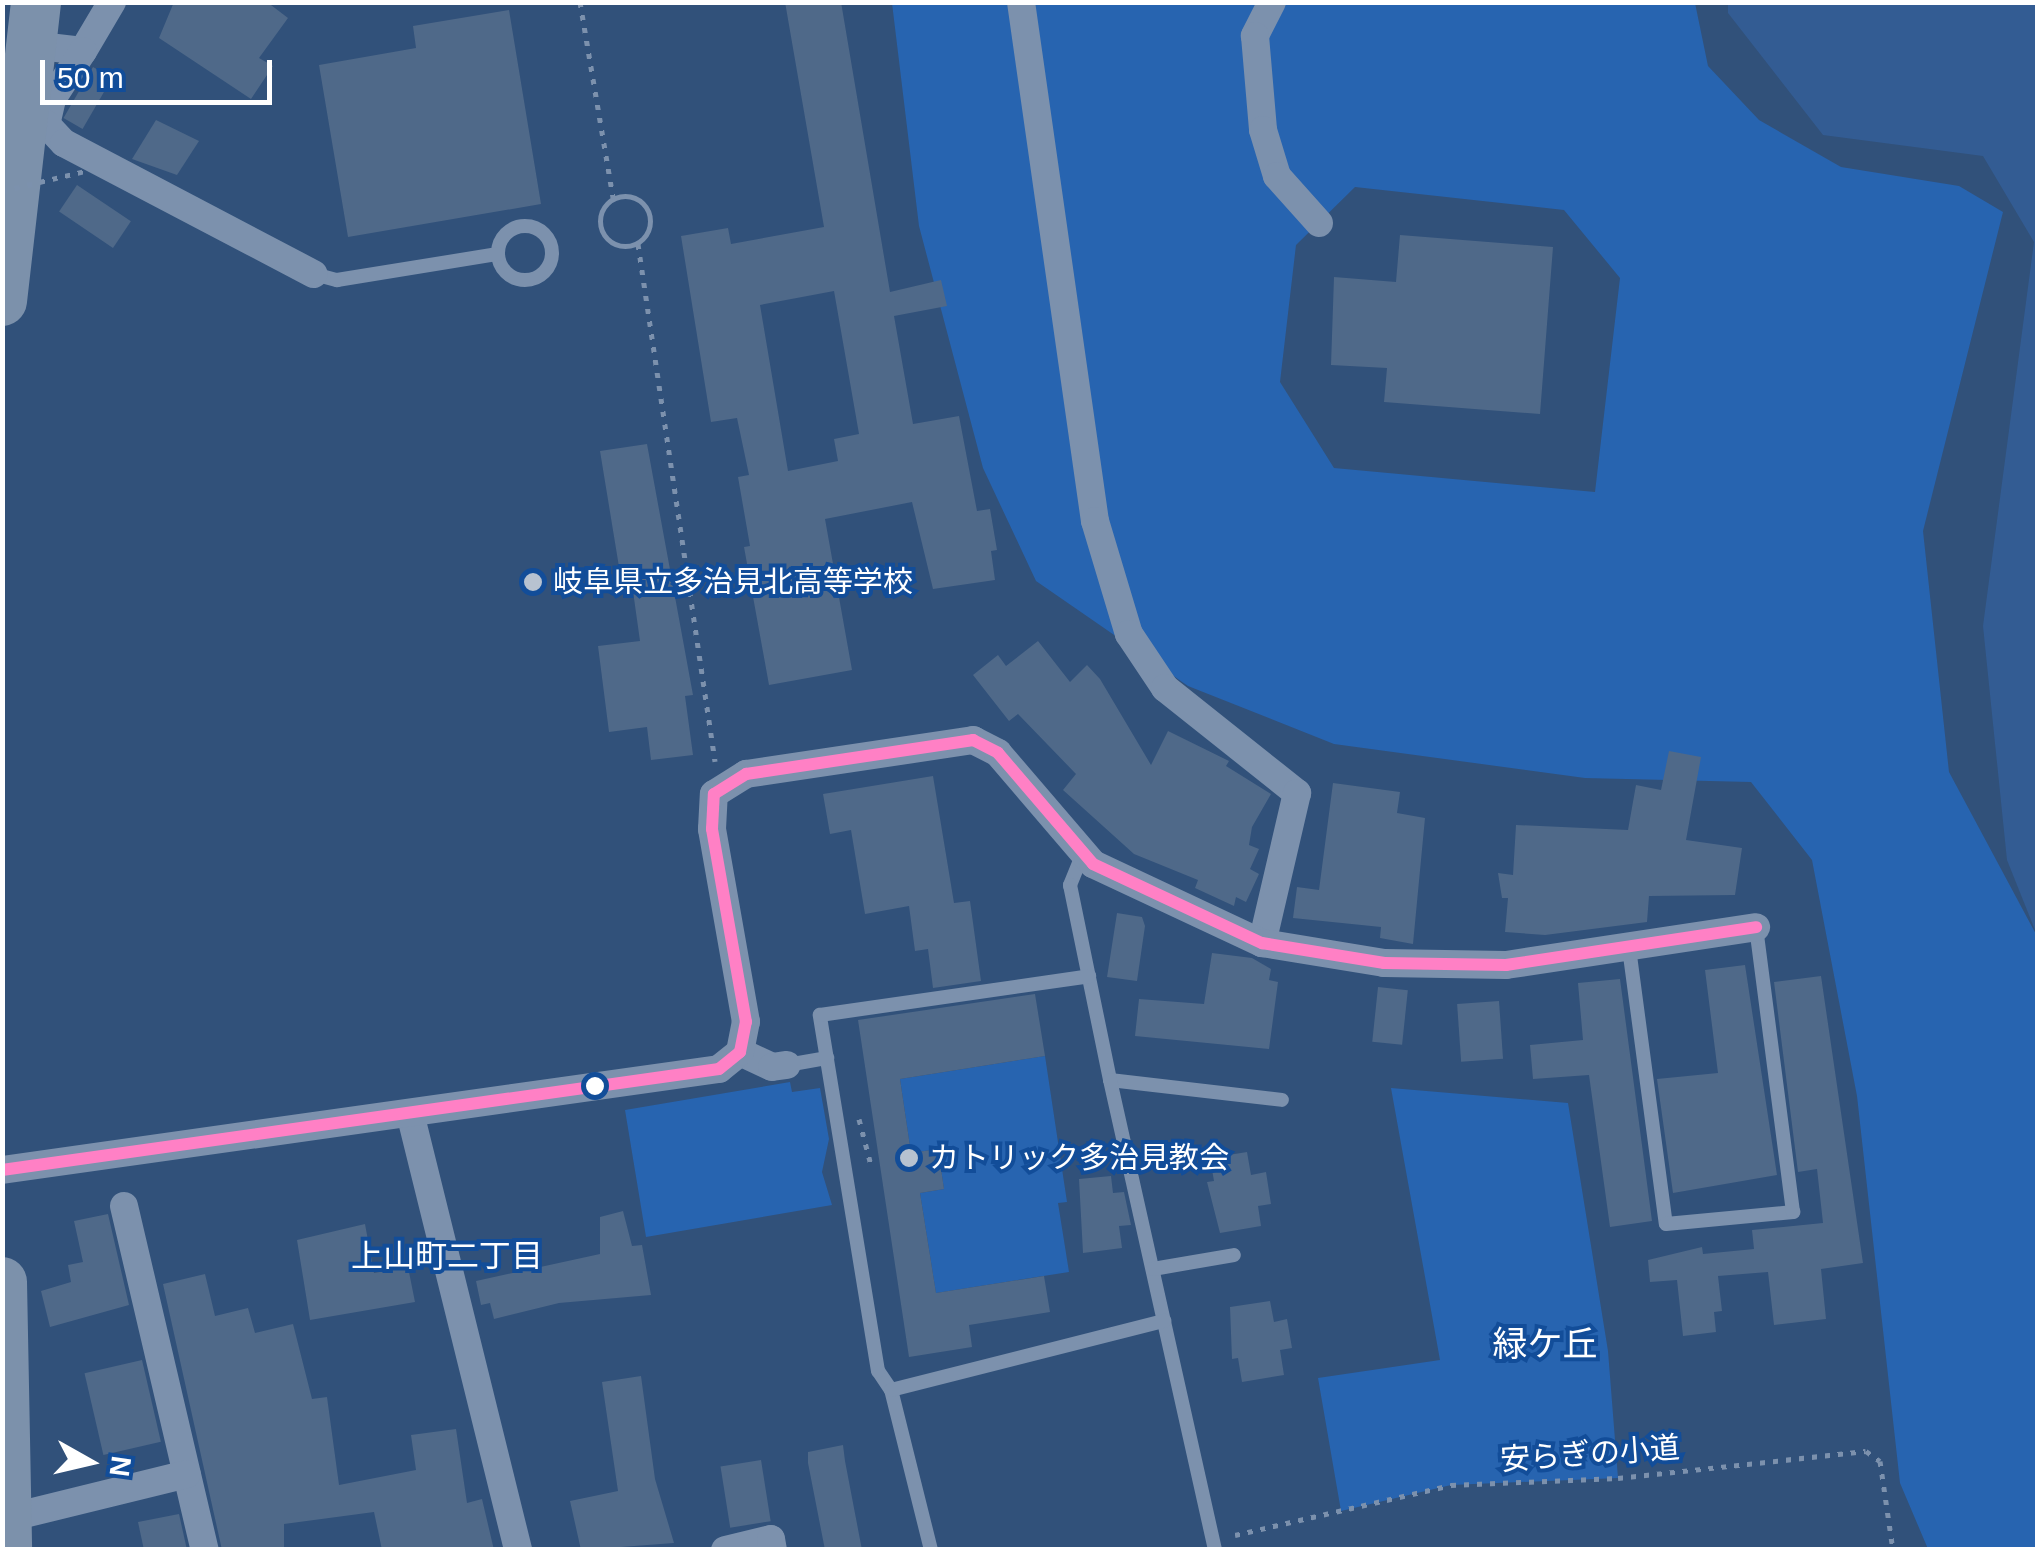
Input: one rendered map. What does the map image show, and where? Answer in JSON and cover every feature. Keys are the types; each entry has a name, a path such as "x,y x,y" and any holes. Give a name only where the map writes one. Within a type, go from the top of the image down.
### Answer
{"highway":[{"path":"2,301 33,24"},
{"path":"2,1282 7,1534"}],"street":[{"path":"112,2 52,99 46,124 64,143 314,274"},
{"path":"1021,2 1095,521 1128,634 1165,688 1298,792 1262,943"},
{"path":"1272,2 1255,36 1256,96 1277,176 1319,223"},
{"path":"33,24 83,50"},
{"path":"2,1170 410,1118 719,1070 740,1052 746,1022 712,829 714,794 746,774 973,740 998,753 1093,864 1188,913 1262,943 1402,964 1506,965 1756,928"},
{"path":"740,1052 772,1068 787,1065"},
{"path":"410,1118 518,1550"},
{"path":"124,1206 206,1550"},
{"path":"7,1534 187,1474"},
{"path":"726,1550 771,1539 774,1550"}],"lane":[{"path":"314,274 337,280 498,254"},
{"path":"1083,852 1070,885 1214,1545"},
{"path":"1629,948 1666,1224 1793,1212 1756,928"},
{"path":"932,1550 892,1390 878,1371 820,1014 1089,976"},
{"path":"787,1065 827,1058"},
{"path":"1110,1080 1282,1100"},
{"path":"1154,1270 1234,1254"},
{"path":"892,1390 1164,1321"}],"path":[{"path":"580,2 613,198 600,216 602,232 622,247 638,244 648,231 646,207 633,197 613,198"},
{"path":"2,191 84,171"},
{"path":"638,244 714,758 728,786"},
{"name":"安らぎの小道","path":"1214,1545 1451,1485 1618,1478 1866,1451 1880,1461 1894,1550"}],"shaded area":[{"path":"1728,2 2037,3 2037,935 2007,860 1983,626 2034,242 1983,156 1823,135 1728,13"},
{"path":"892,3 1695,3 1708,66 1759,120 1841,167 1959,186 2003,212 1923,531 1949,772 2037,936 2037,1549 1928,1549 1900,1483 1857,1096 1812,860 1751,782 1585,778 1334,744 1188,686 1036,581 983,468 919,226","holes":["1355,187 1564,210 1620,278 1595,492 1334,468 1280,382 1296,245"]},
{"path":"1045,1056 1067,1202 1058,1203 1069,1272 936,1293 920,1193 944,1189 938,1149 911,1153 900,1079"},
{"path":"790,1082 792,1092 820,1088 829,1139 822,1172 832,1205 646,1237 625,1110"},
{"path":"1391,1088 1568,1103 1608,1351 1618,1478 1451,1485 1341,1511 1318,1378 1440,1360"}],"building":[{"path":"174,2 267,2 288,18 259,58 273,66 251,99 159,38"},
{"path":"785,2 841,2 890,292 941,280 947,306 894,316 913,424 959,416 977,511 990,509 997,550 991,551 995,580 933,589 912,502 825,519 852,670 769,685 744,547 750,546 738,477 749,475 737,418 711,422 681,236 728,228 731,244 824,227","holes":["834,291 859,434 834,439 838,461 788,471 760,305"]},
{"path":"509,10 541,204 348,237 319,65 416,48 413,26"},
{"path":"93,67 112,78 83,129 64,118"},
{"path":"156,120 199,141 177,175 132,159"},
{"path":"77,185 131,221 113,248 59,212"},
{"path":"1400,235 1553,247 1540,414 1384,402 1387,368 1331,365 1334,277 1396,282"},
{"path":"647,444 693,695 685,696 693,755 651,760 647,727 609,732 598,646 640,641 631,577 621,579 600,451"},
{"path":"1038,641 1070,682 1087,665 1100,679 1151,765 1168,731 1229,761 1226,766 1271,794 1252,827 1249,845 1259,849 1250,869 1259,874 1246,902 1236,897 1234,906 1195,888 1198,880 1134,854 1063,790 1076,774 1018,714 1009,721 973,675 998,655 1006,666"},
{"path":"1669,751 1701,757 1686,840 1742,848 1735,895 1649,896 1647,922 1545,935 1505,932 1508,898 1502,898 1498,873 1513,875 1516,825 1628,830 1636,785 1661,790"},
{"path":"933,776 954,903 970,901 981,981 933,988 928,949 915,951 909,906 865,914 851,830 830,834 823,794"},
{"path":"1333,783 1400,792 1397,813 1425,818 1413,944 1380,938 1381,927 1293,918 1297,887 1319,890"},
{"path":"1117,913 1142,917 1145,926 1137,981 1107,977"},
{"path":"1212,953 1252,958 1271,969 1269,980 1278,982 1269,1049 1135,1036 1139,999 1204,1004"},
{"path":"1745,965 1777,1175 1673,1193 1657,1079 1718,1073 1705,970"},
{"path":"1821,976 1863,1263 1821,1269 1826,1319 1774,1325 1768,1272 1718,1276 1722,1311 1714,1312 1716,1332 1683,1336 1677,1280 1650,1282 1648,1260 1702,1247 1703,1254 1754,1249 1752,1230 1823,1223 1817,1169 1798,1172 1774,982"},
{"path":"1620,979 1652,1221 1610,1227 1589,1075 1533,1079 1530,1045 1583,1040 1578,983"},
{"path":"1378,987 1408,990 1402,1045 1372,1042"},
{"name":"カトリック多治見教会","path":"1035,994 1045,1056 900,1079 911,1153 938,1149 944,1189 920,1193 936,1293 1044,1276 1050,1312 969,1325 972,1347 909,1357 858,1020"},
{"path":"1499,1001 1503,1059 1461,1062 1457,1004"},
{"path":"1247,1152 1251,1175 1266,1172 1271,1204 1258,1206 1261,1226 1220,1233 1207,1182 1214,1181 1210,1158"},
{"path":"1111,1176 1113,1193 1124,1192 1131,1225 1119,1226 1122,1248 1083,1253 1079,1179"},
{"path":"623,1211 632,1246 642,1245 651,1295 559,1303 494,1319 490,1303 481,1305 476,1281 600,1254 600,1217"},
{"path":"108,1214 129,1305 50,1327 41,1291 71,1282 68,1265 83,1262 74,1221"},
{"path":"365,1224 374,1273 408,1267 415,1302 310,1320 297,1240"},
{"path":"205,1274 215,1316 248,1308 255,1333 293,1324 312,1399 327,1397 339,1485 416,1470 411,1435 456,1429 467,1503 482,1499 494,1550 382,1550 374,1512 284,1524 284,1550 222,1550 163,1284"},
{"path":"1270,1301 1274,1322 1287,1319 1292,1348 1280,1350 1284,1375 1242,1382 1238,1358 1232,1359 1230,1307"},
{"path":"142,1360 161,1442 103,1455 85,1373"},
{"path":"641,1376 655,1479 674,1543 581,1550 570,1501 618,1491 602,1382"},
{"path":"843,1445 862,1550 825,1550 808,1463 808,1452"},
{"path":"761,1460 771,1521 730,1528 721,1466"},
{"path":"179,1514 187,1550 144,1550 138,1522"}],"transit line":[{"path":"2,1170 719,1069 740,1052 746,1022 712,829 714,794 746,774 973,740 998,753 1093,864 1262,943 1384,963 1506,965 1756,927"}],"place":[{"name":"岐阜県立多治見北高等学校","path":"533,582"},
{"name":"カトリック多治見教会","path":"909,1158"}],"district":[{"name":"上山町二丁目","path":"447,1256"},
{"name":"緑ケ丘","path":"1545,1344"}]}
